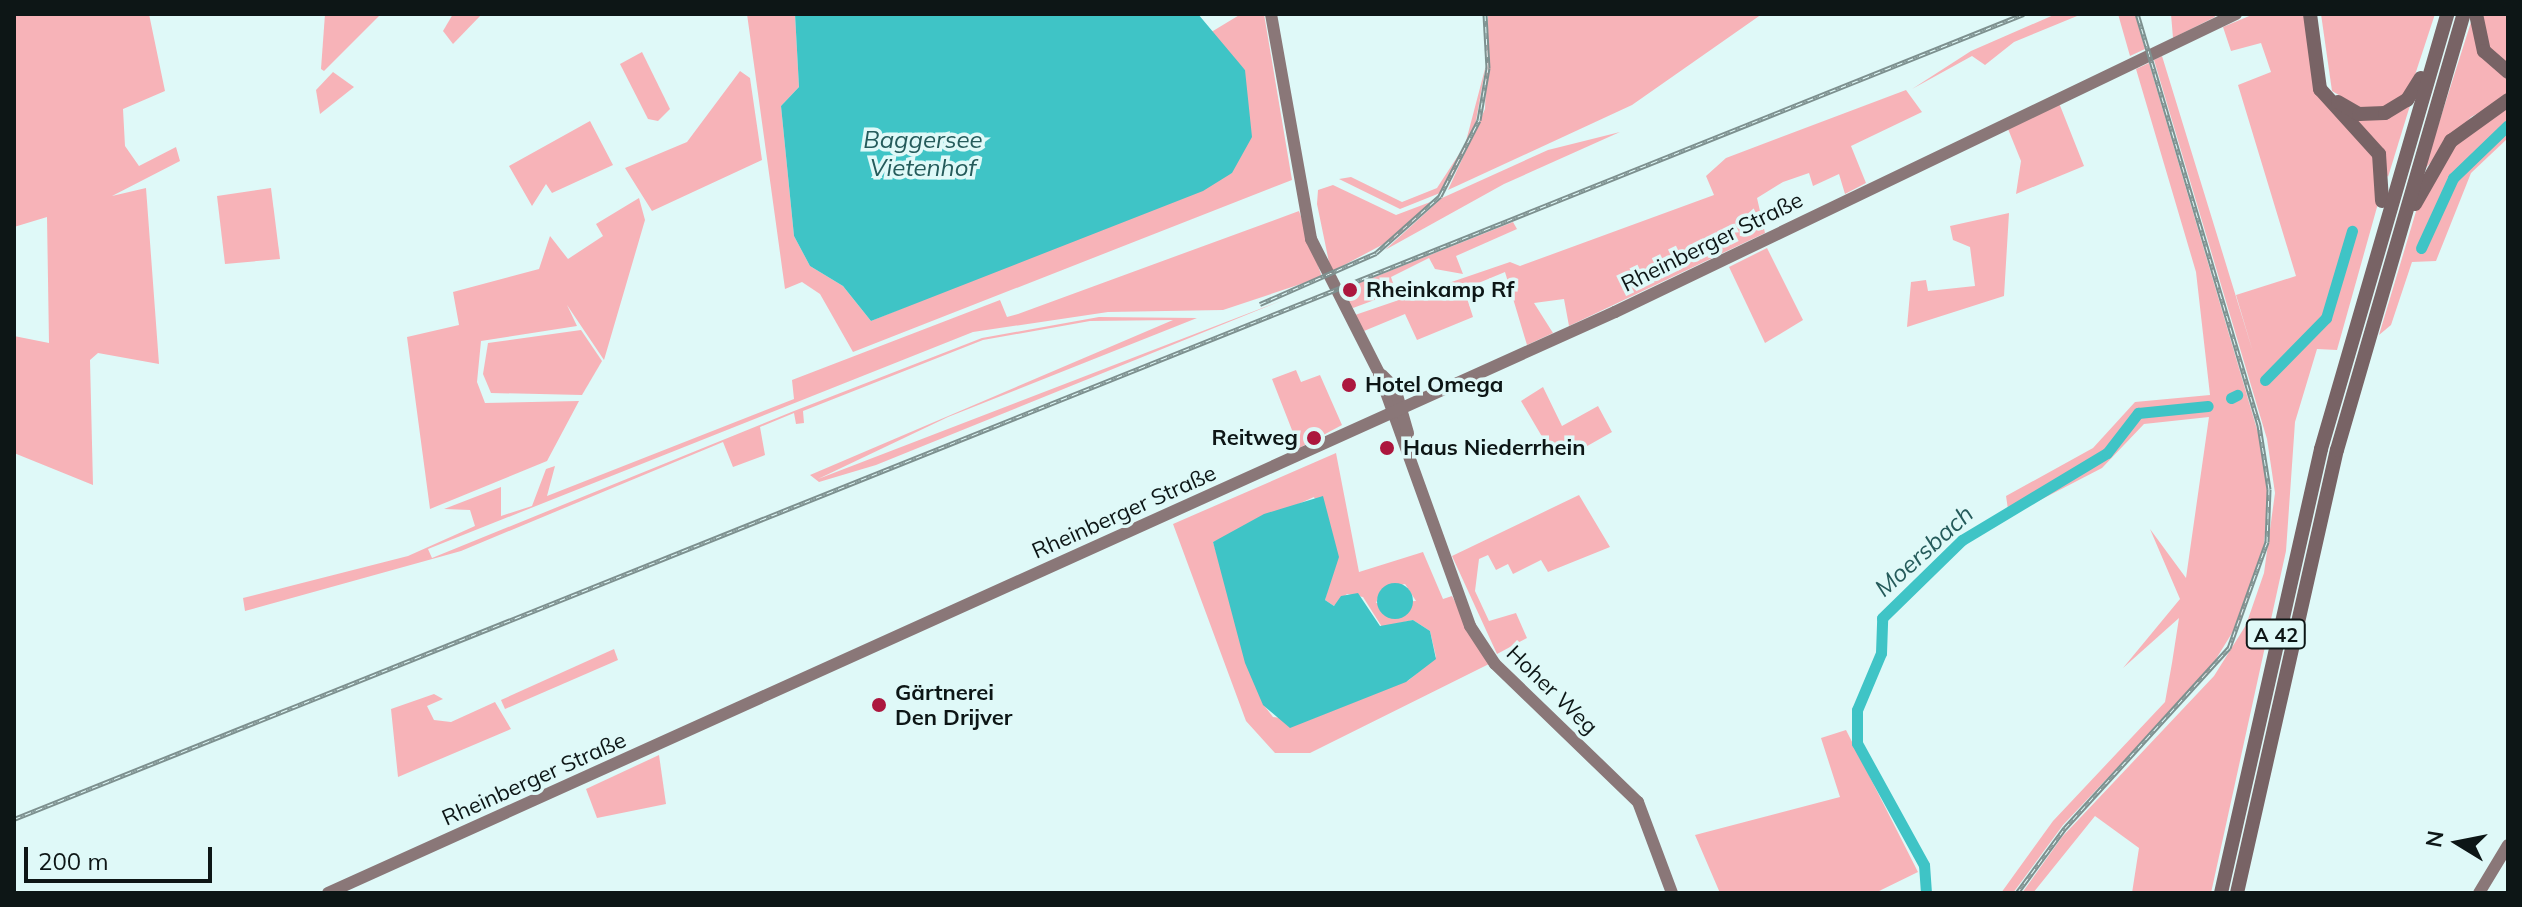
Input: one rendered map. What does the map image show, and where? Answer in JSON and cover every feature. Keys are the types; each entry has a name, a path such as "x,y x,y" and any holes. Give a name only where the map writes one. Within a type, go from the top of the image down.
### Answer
{"highway":[{"path":"2310,14 2320,89 2382,162 2380,234"},
{"path":"2318,14 2324,82 2350,111 2374,115 2399,107 2433,57"},
{"name":"A 42","path":"2221,893 2293,562 2380,234 2447,14"},
{"name":"A 42","path":"2237,893 2304,582 2389,263 2464,14"},
{"path":"2476,14 2484,51 2508,72"},
{"path":"2389,263 2445,147 2508,100"}],"main road":[{"path":"1271,14 1311,239 1398,409"},
{"name":"Rheinberger Straße","path":"328,893 1398,409 2236,14"},
{"path":"1379,373 1395,388 1429,394"},
{"path":"1395,388 1398,409"},
{"name":"Hoher Weg","path":"1398,409 1411,455 1476,637 1638,802 1672,893"},
{"path":"2479,893 2508,845"}],"shaded area":[{"path":"14,14 149,14 165,91 123,109 125,146 139,166 176,147 180,161 112,196 146,188 159,364 98,353 90,360 93,485 14,453 14,336 49,343 47,217 14,227"},
{"path":"325,14 381,14 324,71 321,69"},
{"path":"453,14 482,14 453,44 443,31"},
{"path":"747,14 795,14 799,87 781,106 794,236 810,266 843,286 871,321 1232,173 1245,70 1208,34 1241,14 1264,14 1292,180 853,352 820,294 802,282 785,289"},
{"path":"1488,14 1762,14 1632,105 1448,190 1485,109"},
{"path":"2056,14 2082,14 2014,42 1985,65 1972,56 1912,89 1971,51"},
{"path":"2118,14 2135,14 2145,49 2130,56"},
{"path":"2171,14 2214,14 2215,17 2173,38"},
{"path":"2254,14 2304,14 2316,90 2376,158 2379,200 2337,350 2317,349 2295,422 2286,551 2211,893 2132,893 2139,848 2095,816 2033,893 2022,893 2062,837 2214,676 2246,625 2264,573 2275,493 2267,439 2154,60 2162,56 2253,352 2236,295 2296,276 2238,85 2271,72 2261,43 2231,51 2223,27"},
{"path":"2321,14 2435,14 2412,84 2392,106 2366,111 2332,91"},
{"path":"2479,14 2508,14 2508,68 2488,51"},
{"path":"2472,19 2508,75 2508,97 2471,117 2424,170"},
{"path":"642,52 670,109 658,121 648,119 620,64"},
{"path":"2149,63 2259,436 2268,493 2264,546 2240,620 2208,672 2063,825 2013,893 2001,893 2053,821 2165,702 2172,663 2179,618 2123,668 2180,599 2150,529 2186,578 2209,417 2144,424 2102,468 2009,516 2006,496 2093,448 2135,402 2210,395 2196,272 2136,69"},
{"path":"1486,65 1475,126 1457,167 1440,193 1400,209 1339,179 1351,177 1402,202 1437,188 1465,145"},
{"path":"740,71 750,78 762,160 652,211 625,168 687,142"},
{"path":"333,72 354,87 320,114 316,90"},
{"path":"1906,90 1922,112 1851,146 1866,183 1845,194 1839,174 1813,186 1809,173 1783,182 1757,198 1765,233 1569,326 1564,299 1534,303 1553,333 1527,345 1505,272 1464,289 1473,317 1417,340 1405,314 1364,331 1355,315 1510,262 1520,266 1714,195 1706,176 1726,158"},
{"path":"2412,99 2388,177 2353,115"},
{"path":"2059,103 2084,166 2016,194 2021,161 2008,129"},
{"path":"2508,104 2508,138 2471,173 2436,261 2412,262 2391,325 2379,335 2420,198 2450,147"},
{"path":"590,121 613,165 552,193 546,184 532,206 509,166"},
{"path":"1620,132 1504,184 1385,250 1442,198 1548,150"},
{"path":"1333,185 1396,215 1433,201 1395,238 1331,272 1317,204 1318,190"},
{"path":"271,188 280,259 225,264 217,196"},
{"path":"639,198 645,220 604,360 567,305 577,326 481,341 477,382 485,403 579,401 547,461 430,509 407,337 459,325 453,292 539,269 550,236 568,259 603,236 596,224"},
{"path":"1299,211 1322,277 1223,310 1108,312 973,332 428,549 432,558 794,411 982,338 1099,317 1197,318 948,417 818,479 1283,300 876,465 819,482 810,475 1173,320 1090,321 983,340 803,411 804,423 796,424 794,413 760,427 765,455 733,467 723,442 461,551 245,611 243,598 408,556 475,526 470,510 444,509 501,487 501,516 532,506 546,469 555,466 547,496 794,399 792,380 1000,300 1007,317 1018,314"},
{"path":"2009,213 2004,296 1907,327 1911,282 1926,280 1928,291 1975,286 1970,247 1953,240 1950,226"},
{"path":"1513,222 1517,229 1456,256 1463,274 1435,269 1429,258 1391,277 1396,292 1353,308 1344,297 1358,291 1357,284"},
{"path":"1767,248 1803,320 1765,343 1729,267"},
{"path":"581,330 602,361 582,395 491,393 483,374 488,343"},
{"path":"1296,370 1301,382 1320,375 1342,425 1299,448 1272,379"},
{"path":"1543,387 1562,426 1598,406 1612,432 1566,458 1554,457 1521,401"},
{"path":"1336,453 1359,572 1423,552 1443,599 1452,596 1489,664 1310,753 1275,753 1246,721 1173,524","holes":["1314,497 1337,552 1325,600 1334,606 1347,594 1363,597 1382,627 1413,620 1430,631 1436,657 1409,680 1306,721 1273,717 1263,704 1213,542","1405,584 1416,601 1376,603 1381,590"]},
{"path":"1579,495 1610,547 1548,572 1541,560 1513,574 1508,564 1496,570 1488,555 1479,559 1475,591 1489,621 1516,613 1527,638 1497,654 1452,556"},
{"path":"614,649 618,660 505,709 501,700"},
{"path":"434,694 443,699 427,706 434,720 451,722 495,702 511,729 398,777 391,709"},
{"path":"1846,730 1918,872 1875,893 1720,893 1695,835 1840,797 1821,738"},
{"path":"659,755 666,804 597,818 586,789"}],"water":[{"name":"Baggersee Vietenhof","path":"795,14 1198,14 1245,70 1252,137 1232,173 1203,191 871,321 843,286 810,266 794,236 781,106 799,87"},
{"path":"1323,496 1339,557 1325,600 1334,606 1341,596 1358,593 1380,626 1413,620 1430,631 1436,659 1406,682 1290,728 1263,705 1245,663 1213,542 1264,514"},
{"path":"1395,583 1408,588 1413,601 1408,614 1395,619 1382,614 1377,601 1382,588"}],"waterway":[{"name":"Moersbach","path":"2421,248 2453,178 2508,125"},
{"name":"Moersbach","path":"2265,380 2326,318 2352,231"},
{"name":"Moersbach","path":"2231,398 2237,395"},
{"name":"Moersbach","path":"1926,893 1924,865 1857,743 1857,710 1881,653 1882,618 1962,540 2107,453 2138,413 2208,406"}],"railway":[{"path":"1260,304 1376,253 1440,196 1479,120 1488,68 1485,14"},
{"path":"14,819 2024,14"},
{"path":"2017,893 2065,828 2229,648 2267,542 2269,489 2259,425 2137,14"}],"place":[{"name":"Rheinkamp Rf","path":"1350,290"},
{"name":"Hotel Omega","path":"1349,385"},
{"name":"Reitweg","path":"1314,438"},
{"name":"Haus Niederrhein","path":"1387,448"},
{"name":"Gärtnerei Den Drijver","path":"879,705"}]}
